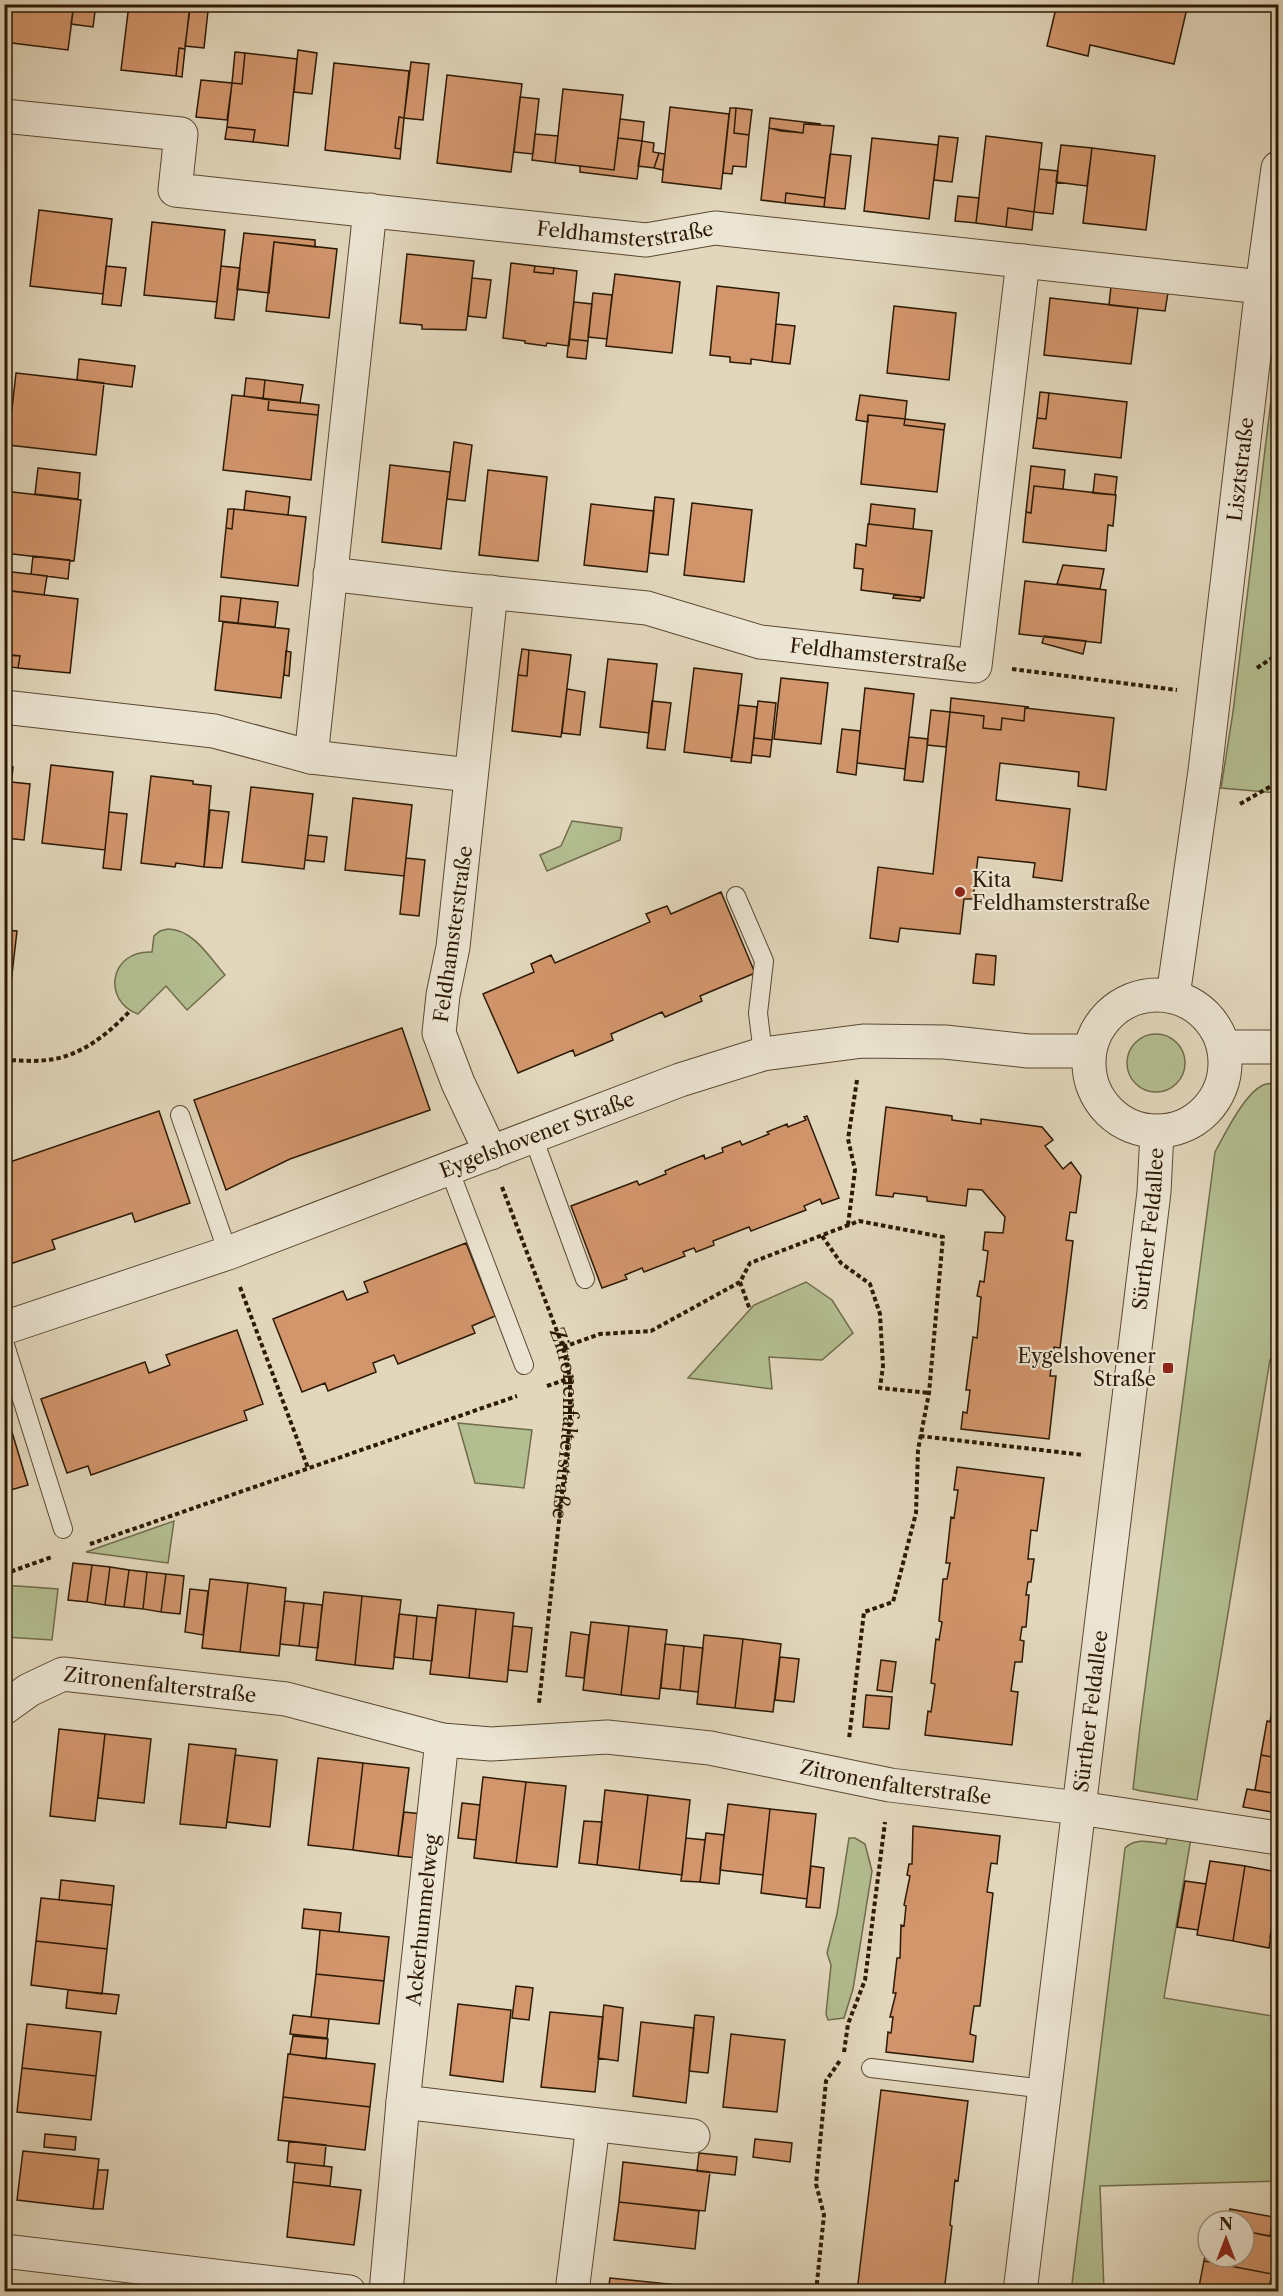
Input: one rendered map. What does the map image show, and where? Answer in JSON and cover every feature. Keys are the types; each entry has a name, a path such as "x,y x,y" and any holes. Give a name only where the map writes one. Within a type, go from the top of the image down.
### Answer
{"street":[{"name":"Feldhamsterstraße","path":"4,116 181,134 175,190 646,240 715,228 1262,287"},
{"name":"Lisztstraße","path":"1173,996 1205,771 1278,168"},
{"path":"312,757 370,210"},
{"name":"Feldhamsterstraße","path":"330,574 647,608 760,642 975,666 1023,261"},
{"name":"Feldhamsterstraße","path":"491,592 453,948 442,995 440,1033 458,1083 491,1153"},
{"path":"4,707 214,731 312,757 470,775"},
{"path":"1151,995 1173,996 1191,1003 1207,1015 1218,1031 1224,1047 1226,1070 1221,1090 1210,1107 1195,1120 1177,1129 1156,1132 1137,1129 1119,1120 1104,1107 1094,1090 1089,1071 1089,1051 1096,1030 1110,1012 1129,1000 1151,995"},
{"name":"Eygelshovener Straße","path":"4,1329 228,1253 680,1080 763,1053 863,1041 945,1042 1028,1051 1089,1051"},
{"path":"1224,1047 1278,1047"},
{"name":"Sürther Feldallee","path":"1020,2292 1154,1192 1156,1132"},
{"name":"Zitronenfalterstraße","path":"4,1708 29,1690 63,1674 286,1699 442,1740 491,1744 607,1737 710,1748 890,1785 1079,1808 1278,1839"},
{"name":"Ackerhummelweg","path":"386,2292 403,2102 442,1740"},
{"path":"403,2102 693,2136"},
{"path":"572,2292 593,2125"},
{"path":"4,2251 349,2292"}],"lane":[{"path":"736,896 764,962 758,1013 763,1053"},
{"path":"180,1115 228,1253"},
{"path":"533,1137 585,1279"},
{"path":"449,1169 524,1365"},
{"path":"4,1342 63,1529"},
{"path":"871,2068 1045,2089"}],"path":[{"path":"975,666 1214,695"},
{"path":"4,1060 47,1060 67,1055 107,1034 130,1011"},
{"path":"848,1225 855,1170 848,1139 863,1041"},
{"name":"Zitronenfalterstraße","path":"491,1153 509,1209 562,1347 570,1378 570,1421 535,1740"},
{"path":"562,1347 600,1334 651,1331 740,1282 750,1263 859,1221 943,1237 929,1393 918,1450 916,1513 893,1602 864,1612 844,1775"},
{"path":"822,1236 841,1263 870,1284 880,1314 883,1366 880,1388 929,1393"},
{"path":"228,1253 308,1468"},
{"path":"740,1282 750,1310"},
{"path":"537,1389 570,1378"},
{"path":"83,1546 526,1393"},
{"path":"920,1436 1121,1460"},
{"path":"4,1574 61,1554"},
{"path":"816,2292 824,2215 816,2184 826,2081 844,2054 848,2024 865,1980 890,1785"}],"green space":[{"path":"1278,343 1278,793 1221,788 1233,712"},
{"path":"572,821 622,828 620,840 547,871 540,855 561,846"},
{"path":"168,929 177,930 193,939 225,975 187,1010 166,986 138,1014 127,1008 119,999 115,988 115,977 119,967 127,959 138,954 152,952 154,936"},
{"path":"1156,1034 1167,1036 1177,1042 1183,1052 1185,1063 1183,1074 1177,1084 1167,1090 1156,1092 1145,1090 1135,1084 1129,1074 1127,1063 1129,1052 1135,1042 1145,1036"},
{"path":"1277,1083 1274,1297 1278,1298 1278,1360 1270,1360 1197,1800 1133,1789 1215,1152 1249,1097 1263,1085"},
{"path":"806,1282 832,1300 853,1333 822,1360 769,1357 772,1389 688,1378 754,1305"},
{"path":"458,1423 532,1430 524,1488 475,1483"},
{"path":"174,1521 168,1563 86,1552"},
{"path":"4,1585 58,1589 52,1640 5,1637"},
{"path":"1168,1833 1191,1838 1164,1998 1278,2017 1278,2181 1100,2186 1104,2291 1071,2292 1125,1848 1139,1841 1166,1844"},
{"path":"849,1838 855,1838 865,1844 872,1871 853,1989 844,2018 828,2020 826,2014 831,1965 827,1953 837,1914"}],"building":[{"path":"4,4 74,4 68,50 4,42"},
{"path":"74,4 96,4 93,27 71,24"},
{"path":"129,4 190,4 185,49 179,48 176,76 121,70"},
{"path":"190,4 209,4 208,11 190,9"},
{"path":"1057,4 1188,4 1174,64 1090,45 1088,56 1047,46"},
{"path":"190,9 208,11 204,48 185,46"},
{"path":"179,48 185,49 182,77 176,76"},
{"path":"298,50 317,53 312,94 294,92"},
{"path":"235,52 245,53 242,84 232,83"},
{"path":"245,53 297,59 288,146 253,142 255,130 227,127 232,83 242,84"},
{"path":"411,62 429,64 423,120 404,118"},
{"path":"334,63 409,71 404,118 399,117 395,148 401,149 400,159 325,150"},
{"path":"447,75 522,84 511,172 437,163"},
{"path":"201,80 232,83 227,120 196,117"},
{"path":"563,89 623,95 614,170 555,163"},
{"path":"520,97 539,99 533,154 514,152"},
{"path":"670,107 729,114 721,189 662,182"},
{"path":"730,108 736,108 734,133 749,135 746,167 733,166 732,174 723,173"},
{"path":"736,108 752,110 749,135 734,133"},
{"path":"399,117 404,118 401,149 395,148"},
{"path":"770,118 821,124 804,124 803,133 781,131 769,128"},
{"path":"620,119 644,122 642,141 618,138"},
{"path":"804,124 834,126 825,198 786,193 785,203 761,200 769,128 803,133"},
{"path":"227,127 255,130 253,142 225,139"},
{"path":"535,134 558,136 555,163 532,160"},
{"path":"939,136 958,138 952,182 934,180"},
{"path":"986,136 1042,143 1034,212 1008,208 1006,227 976,223"},
{"path":"618,138 642,141 637,179 580,172 580,166 614,170"},
{"path":"872,138 938,145 929,219 864,211"},
{"path":"642,141 654,143 653,152 659,153 654,168 638,166"},
{"path":"1061,145 1092,148 1087,186 1056,182"},
{"path":"1092,148 1155,156 1146,230 1083,223"},
{"path":"659,153 665,154 663,170 654,168"},
{"path":"830,154 851,156 845,209 824,207"},
{"path":"1039,169 1058,171 1053,214 1034,212"},
{"path":"786,193 825,198 824,207 785,203"},
{"path":"958,196 979,198 976,223 955,221"},
{"path":"1008,208 1034,212 1032,230 1006,227"},
{"path":"39,210 112,219 103,294 30,286"},
{"path":"152,222 225,230 217,302 144,295"},
{"path":"244,233 315,240 315,247 274,242 269,293 237,289"},
{"path":"274,242 337,249 329,318 266,311"},
{"path":"407,254 474,261 466,330 422,329 422,325 400,323"},
{"path":"511,263 535,266 534,272 553,274 554,268 577,271 569,346 547,343 546,346 503,338"},
{"path":"106,266 126,268 121,306 102,304"},
{"path":"221,266 240,268 234,320 215,318"},
{"path":"535,266 554,268 553,274 534,272"},
{"path":"615,274 680,282 672,353 606,346"},
{"path":"472,278 491,280 486,318 468,316"},
{"path":"717,286 779,293 772,362 751,359 751,364 730,362 730,357 710,355"},
{"path":"1111,286 1168,293 1165,311 1109,305"},
{"path":"593,293 612,295 607,339 588,337"},
{"path":"1050,298 1138,308 1131,364 1044,355"},
{"path":"574,302 592,304 588,341 569,339"},
{"path":"894,306 956,313 949,380 887,373"},
{"path":"776,324 795,326 790,364 772,362"},
{"path":"569,339 588,341 586,359 567,357"},
{"path":"79,359 135,366 132,387 77,380"},
{"path":"16,373 104,383 96,455 8,445"},
{"path":"246,378 265,380 263,399 244,396"},
{"path":"265,380 303,385 300,403 263,399"},
{"path":"1040,392 1049,393 1046,419 1037,418"},
{"path":"1049,393 1127,402 1121,458 1033,448 1037,418 1046,419"},
{"path":"232,395 269,399 268,410 318,415 311,480 223,470"},
{"path":"860,395 907,401 905,419 868,415 868,422 856,420"},
{"path":"269,399 319,405 318,415 268,410"},
{"path":"868,415 905,419 904,425 944,430 937,492 861,484"},
{"path":"905,419 945,424 944,430 904,425"},
{"path":"454,442 472,445 465,501 447,499"},
{"path":"390,465 450,472 441,549 382,542"},
{"path":"1031,466 1065,470 1063,489 1034,486 1031,513 1026,512"},
{"path":"38,468 80,473 78,499 35,494"},
{"path":"488,470 547,477 538,561 479,555"},
{"path":"1095,474 1117,477 1115,495 1093,493"},
{"path":"1034,486 1116,495 1113,526 1108,525 1106,551 1023,542 1026,512 1031,513"},
{"path":"4,491 81,500 74,561 4,553"},
{"path":"246,491 290,497 288,515 244,510"},
{"path":"655,497 674,499 668,555 649,553"},
{"path":"692,503 752,510 744,582 684,575"},
{"path":"591,504 654,511 647,572 584,565"},
{"path":"871,504 915,509 913,529 869,524"},
{"path":"228,509 234,509 232,529 226,528"},
{"path":"234,509 306,517 298,586 221,577 226,528 232,529"},
{"path":"868,524 932,531 924,598 861,590 863,569 854,568 856,544 866,546"},
{"path":"33,556 70,560 68,579 31,574"},
{"path":"1063,565 1104,569 1100,589 1057,584"},
{"path":"12,572 47,576 44,595 11,591"},
{"path":"1025,581 1106,590 1101,643 1019,634"},
{"path":"4,590 78,599 70,673 18,668 20,656 4,654"},
{"path":"894,595 921,597 920,601 893,598"},
{"path":"221,596 241,598 238,623 219,621"},
{"path":"241,598 278,602 275,627 238,623"},
{"path":"223,622 289,629 281,698 215,690"},
{"path":"1044,636 1086,641 1083,654 1042,643"},
{"path":"522,649 529,650 527,676 518,675"},
{"path":"529,650 571,655 561,737 512,731 518,675 527,676"},
{"path":"286,651 291,652 289,676 284,675"},
{"path":"5,655 20,656 18,668 4,666"},
{"path":"608,659 657,664 649,733 600,727"},
{"path":"694,668 742,674 732,758 684,752"},
{"path":"781,678 828,683 821,744 774,739"},
{"path":"865,688 914,694 905,769 857,763"},
{"path":"567,689 585,692 580,735 562,733"},
{"path":"951,698 1029,707 1025,708 1024,721 1002,718 1001,730 983,728 984,716 950,712"},
{"path":"652,701 671,703 665,750 647,748"},
{"path":"758,701 776,703 772,740 754,738"},
{"path":"739,705 757,707 751,763 731,761"},
{"path":"1025,708 1114,718 1106,790 1078,786 1079,772 1000,763 996,800 1070,809 1062,881 1033,877 1035,863 978,857 973,899 964,899 960,934 900,928 898,942 870,938 878,867 933,874 950,712 984,716 983,728 1001,730 1002,718 1024,721"},
{"path":"931,710 950,712 946,747 927,745"},
{"path":"842,729 860,731 856,775 837,772"},
{"path":"909,737 928,739 923,782 904,780"},
{"path":"754,738 772,740 770,757 752,755"},
{"path":"51,765 113,772 105,850 42,843"},
{"path":"4,766 13,767 7,824 4,824"},
{"path":"151,776 193,781 193,784 211,786 204,867 176,863 175,867 141,863"},
{"path":"11,782 30,784 24,840 5,838"},
{"path":"251,787 313,794 304,869 242,862"},
{"path":"353,798 412,805 404,876 345,870"},
{"path":"210,810 229,812 222,868 204,867"},
{"path":"109,812 127,814 121,870 103,868"},
{"path":"308,835 327,837 324,862 305,860"},
{"path":"406,858 425,860 419,916 400,914"},
{"path":"721,892 755,973 700,996 702,1001 665,1017 662,1012 611,1034 613,1040 575,1056 573,1050 518,1073 483,994 534,972 531,964 551,955 555,963 650,922 646,914 667,906 671,914"},
{"path":"4,905 8,905 5,930 4,930"},
{"path":"4,930 17,931 9,1000 4,999"},
{"path":"976,954 996,956 994,985 973,983"},
{"path":"402,1028 430,1110 290,1159 226,1190 194,1100"},
{"path":"886,1107 952,1116 952,1120 981,1124 981,1119 1042,1127 1053,1140 1045,1146 1063,1169 1071,1162 1081,1176 1076,1213 1070,1212 1066,1240 1073,1241 1060,1348 1054,1347 1050,1376 1056,1376 1049,1439 961,1429 963,1412 967,1413 970,1390 966,1390 973,1337 977,1338 981,1297 977,1296 980,1281 984,1282 988,1251 983,1250 985,1232 1003,1233 1005,1217 982,1190 968,1189 966,1206 927,1201 927,1197 894,1193 893,1197 876,1195"},
{"path":"159,1111 190,1203 135,1222 132,1213 52,1240 55,1249 4,1266 4,1164"},
{"path":"807,1116 839,1198 822,1204 820,1199 804,1206 806,1210 751,1231 749,1227 713,1241 714,1245 696,1252 694,1248 683,1252 685,1256 644,1272 642,1268 625,1275 627,1279 602,1288 571,1206 637,1181 639,1185 666,1174 665,1171 674,1167 704,1155 705,1159 723,1152 722,1148 740,1141 742,1145 787,1124 788,1127 806,1120 804,1117"},
{"path":"466,1243 495,1316 472,1326 475,1333 398,1364 394,1355 373,1363 376,1372 328,1391 325,1383 302,1392 273,1319 343,1291 347,1300 368,1292 364,1282"},
{"path":"237,1330 263,1404 244,1411 247,1420 91,1475 88,1466 67,1473 41,1399 145,1362 149,1373 170,1365 166,1355"},
{"path":"5,1409 28,1485 7,1491 10,1499 4,1501"},
{"path":"957,1467 1044,1478 1037,1531 1031,1530 1028,1559 1034,1559 1031,1582 1028,1582 1026,1595 1029,1595 1026,1627 1022,1627 1020,1640 1024,1641 1022,1662 1015,1662 1011,1691 1018,1692 1012,1745 925,1735 935,1684 931,1683 936,1639 939,1640 942,1622 939,1621 943,1579 947,1579 950,1563 946,1563 951,1517 954,1518 958,1490 954,1490"},
{"path":"73,1563 92,1565 87,1602 68,1600"},
{"path":"92,1565 110,1567 105,1605 87,1602"},
{"path":"110,1567 129,1570 124,1607 105,1605"},
{"path":"129,1570 147,1572 143,1609 124,1607"},
{"path":"147,1572 166,1574 161,1612 143,1609"},
{"path":"166,1574 184,1576 180,1614 161,1612"},
{"path":"210,1579 248,1583 240,1652 202,1648"},
{"path":"248,1583 286,1588 279,1656 240,1652"},
{"path":"190,1589 208,1591 203,1635 185,1632"},
{"path":"324,1592 362,1596 355,1665 316,1660"},
{"path":"362,1596 401,1600 393,1669 355,1665"},
{"path":"285,1601 304,1603 299,1646 280,1644"},
{"path":"304,1603 322,1605 318,1648 299,1646"},
{"path":"438,1605 476,1609 469,1678 430,1674"},
{"path":"476,1609 514,1613 507,1682 469,1678"},
{"path":"399,1614 417,1616 413,1659 394,1657"},
{"path":"417,1616 436,1618 432,1661 413,1659"},
{"path":"591,1622 629,1626 621,1695 583,1690"},
{"path":"513,1626 532,1628 527,1672 508,1670"},
{"path":"629,1626 667,1630 659,1699 621,1695"},
{"path":"571,1632 589,1635 584,1678 566,1676"},
{"path":"704,1635 743,1639 735,1708 697,1704"},
{"path":"743,1639 781,1644 773,1712 735,1708"},
{"path":"665,1644 684,1646 680,1690 661,1688"},
{"path":"684,1646 703,1648 698,1692 680,1690"},
{"path":"1278,1647 1278,1682 1273,1681"},
{"path":"780,1657 799,1659 794,1702 775,1700"},
{"path":"881,1660 896,1662 892,1692 877,1690"},
{"path":"1277,1681 1278,1702 1273,1702"},
{"path":"866,1695 892,1697 889,1729 863,1727"},
{"path":"1273,1702 1278,1702 1278,1723 1270,1722"},
{"path":"1267,1721 1278,1723 1278,1758 1261,1755"},
{"path":"59,1729 105,1734 95,1821 50,1816"},
{"path":"105,1734 151,1739 144,1803 98,1798"},
{"path":"189,1744 236,1749 226,1828 180,1824"},
{"path":"235,1755 277,1760 270,1827 227,1822"},
{"path":"1261,1755 1278,1758 1278,1794 1255,1790"},
{"path":"318,1758 363,1763 353,1850 308,1845"},
{"path":"363,1763 409,1768 398,1856 353,1850"},
{"path":"483,1777 526,1782 516,1863 474,1858"},
{"path":"526,1782 566,1786 557,1867 516,1863"},
{"path":"1247,1789 1278,1794 1278,1813 1243,1807"},
{"path":"605,1790 648,1795 639,1870 597,1865"},
{"path":"648,1795 690,1800 682,1875 639,1870"},
{"path":"462,1803 480,1805 476,1840 458,1838"},
{"path":"728,1804 770,1809 763,1875 720,1870"},
{"path":"770,1809 816,1814 807,1899 761,1893"},
{"path":"404,1812 422,1814 417,1858 398,1856"},
{"path":"584,1821 602,1822 597,1865 579,1863"},
{"path":"913,1826 1000,1836 997,1864 991,1863 987,1892 993,1893 980,2006 974,2006 970,2034 976,2036 973,2062 886,2052 888,2032 891,2033 893,2017 890,2017 896,1993 893,1993 897,1958 900,1958 901,1925 904,1926 906,1906 904,1905 910,1876 907,1875 909,1864 912,1864"},
{"path":"706,1833 724,1835 719,1884 700,1882"},
{"path":"686,1838 705,1840 700,1882 681,1881"},
{"path":"1210,1861 1245,1866 1233,1941 1197,1935"},
{"path":"811,1866 824,1868 820,1908 806,1907"},
{"path":"1245,1866 1278,1872 1278,1889 1269,1948 1233,1941"},
{"path":"61,1880 114,1886 112,1905 59,1900"},
{"path":"1185,1881 1206,1884 1198,1930 1177,1927"},
{"path":"1278,1890 1278,1938 1270,1937"},
{"path":"41,1898 112,1905 107,1949 36,1941"},
{"path":"304,1909 341,1913 339,1932 302,1928"},
{"path":"320,1930 389,1937 384,1981 316,1974"},
{"path":"36,1941 107,1949 102,1994 31,1985"},
{"path":"316,1974 384,1981 379,2024 311,2017"},
{"path":"516,1986 533,1988 529,2020 512,2018"},
{"path":"68,1990 119,1995 116,2014 66,2008"},
{"path":"458,2004 511,2010 503,2082 450,2075"},
{"path":"604,2005 623,2008 618,2061 598,2058"},
{"path":"550,2012 603,2017 595,2092 541,2087"},
{"path":"293,2015 329,2019 327,2038 290,2034"},
{"path":"695,2015 714,2017 708,2073 689,2071"},
{"path":"641,2022 694,2028 686,2103 633,2096"},
{"path":"27,2024 101,2032 96,2076 22,2068"},
{"path":"731,2034 785,2040 777,2112 723,2107"},
{"path":"293,2036 328,2039 326,2059 290,2054"},
{"path":"288,2054 375,2064 370,2107 283,2097"},
{"path":"22,2068 96,2076 91,2120 17,2112"},
{"path":"881,2090 968,2101 958,2181 955,2180 944,2292 857,2292"},
{"path":"283,2097 370,2107 365,2150 278,2140"},
{"path":"45,2134 76,2137 75,2150 44,2147"},
{"path":"755,2139 792,2143 790,2162 753,2157"},
{"path":"289,2141 326,2145 324,2166 287,2162"},
{"path":"23,2151 99,2159 93,2209 17,2200"},
{"path":"699,2153 737,2157 735,2175 697,2171"},
{"path":"623,2162 710,2172 705,2211 619,2202"},
{"path":"295,2163 332,2167 330,2186 293,2182"},
{"path":"98,2170 108,2170 103,2209 93,2209"},
{"path":"293,2182 361,2190 354,2245 287,2237"},
{"path":"619,2202 699,2211 695,2249 614,2240"},
{"path":"1256,2214 1273,2217 1270,2236 1256,2233"},
{"path":"1256,2233 1278,2238 1272,2274 1246,2269 1256,2269"},
{"path":"1202,2269 1246,2269 1272,2274 1268,2292 1198,2292"},
{"path":"610,2278 697,2287 697,2292 608,2292"},
{"path":"4,2288 22,2290 22,2292 4,2292"}],"place":[{"name":"Kita Feldhamsterstraße","path":"960,892"},
{"name":"Eygelshovener Straße","path":"1168,1368"}]}
